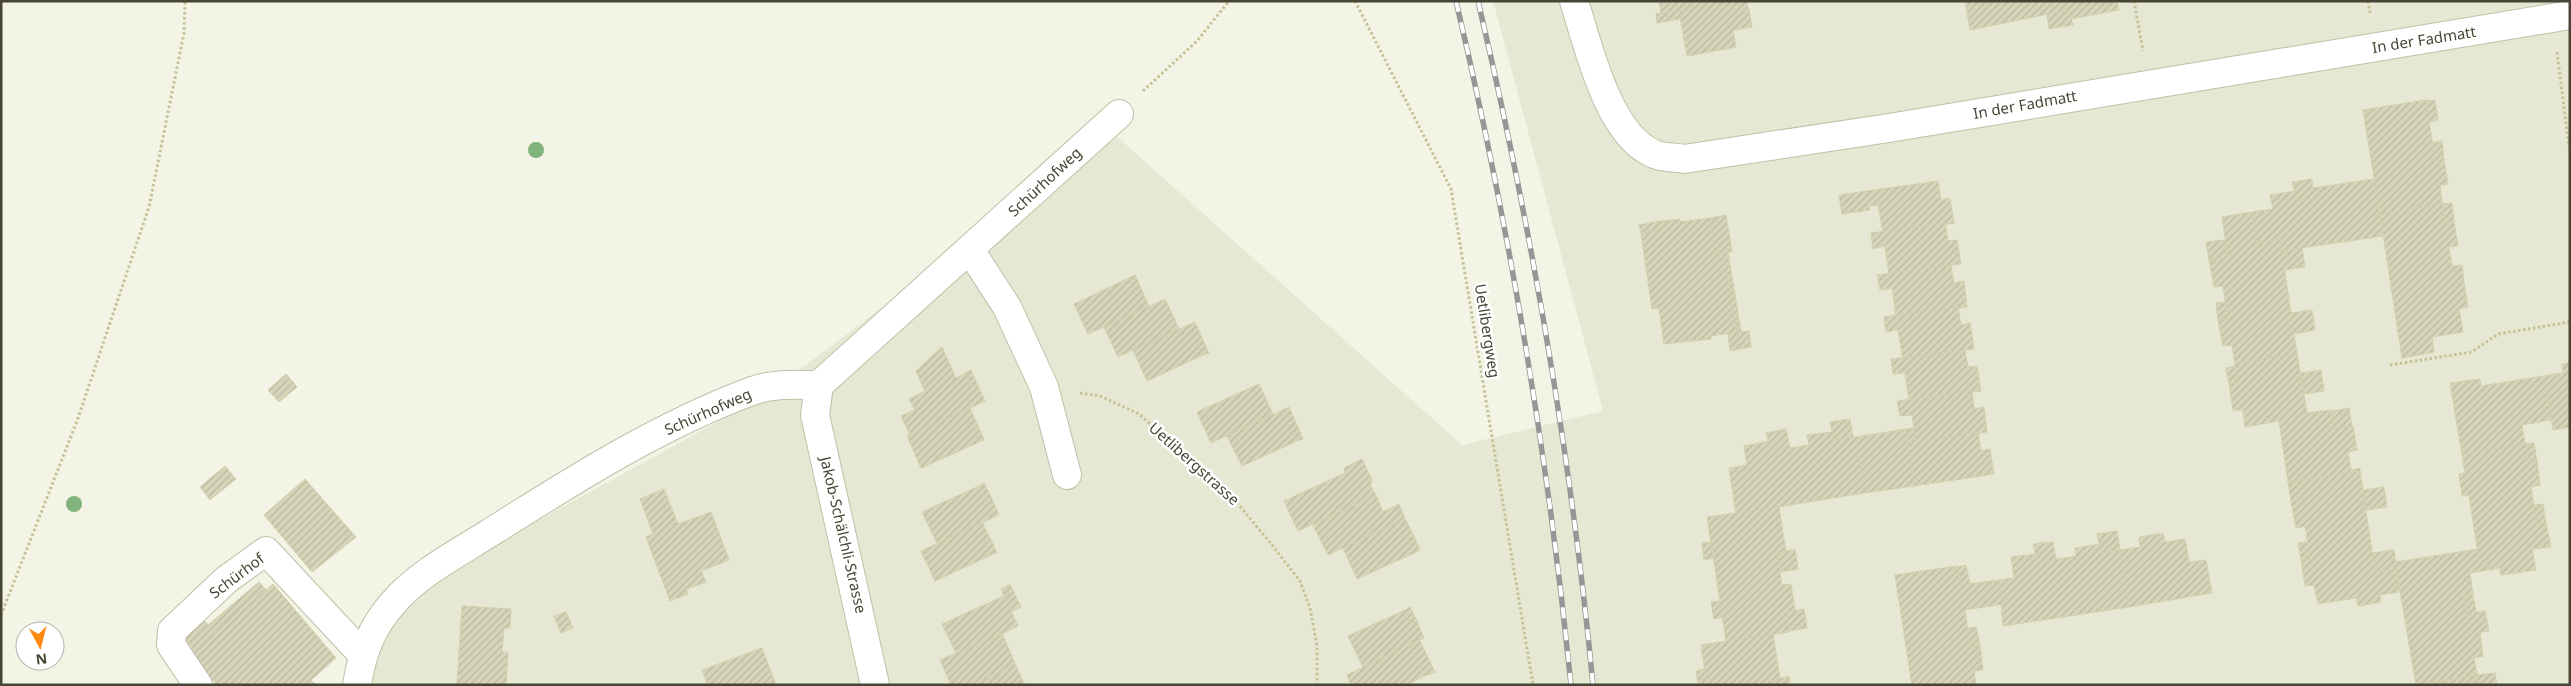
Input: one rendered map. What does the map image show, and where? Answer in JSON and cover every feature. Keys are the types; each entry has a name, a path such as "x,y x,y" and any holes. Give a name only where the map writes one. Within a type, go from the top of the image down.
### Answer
{"street":[{"name":"In der Fadmatt","path":"1574,1 1600,83 1627,135 1654,154 1684,159 1889,128 2561,17"},
{"name":"Schürhofweg","path":"357,685 362,654 375,628 393,602 418,581 580,478 686,420 753,391 785,385 819,385 1119,114"},
{"path":"970,250 1007,306 1044,386 1067,475"},
{"name":"Jakob-Schälchli-Strasse","path":"819,385 815,415 876,685"},
{"name":"Schürhof","path":"198,685 171,644 172,631 226,580 266,551 362,654"}],"path":[{"path":"1,615 77,421 149,208 184,33 185,1"},
{"path":"1119,114 1196,41 1229,1"},
{"name":"Uetlibergweg","path":"1355,1 1451,189 1475,322 1533,685"},
{"path":"2134,1 2150,84"},
{"path":"2561,17 2570,154"},
{"path":"2390,365 2472,352 2498,334 2570,322"},
{"name":"Uetlibergstrasse","path":"1044,386 1100,396 1138,414 1234,498 1300,581 1310,608 1317,646 1317,685"}],"shaded area":[{"path":"1493,1 2570,1 2570,685 349,685 371,612 765,396 1113,133 1462,445 1603,411"}],"building":[{"path":"1659,1 1738,1 1740,11 1749,9 1752,27 1733,30 1736,47 1687,56 1680,17 1684,16 1683,10 1661,13"},
{"path":"1738,1 1747,1 1748,9 1740,11"},
{"path":"1965,1 2117,1 2119,10 2070,19 2069,11 2058,12 1970,30"},
{"path":"1683,10 1684,16 1680,17 1680,19 1657,23 1656,14"},
{"path":"2069,11 2073,25 2049,29 2047,14"},
{"path":"2426,100 2435,161 2444,160 2448,184 2440,185 2442,204 2380,214 2363,110"},
{"path":"2435,100 2438,120 2429,122 2426,101"},
{"path":"2442,141 2444,160 2435,161 2432,143"},
{"path":"2312,179 2314,198 2297,200 2292,182"},
{"path":"2374,179 2383,236 2281,251 2280,239 2257,243 2252,212 2273,209 2270,195 2295,191 2297,200 2314,198 2313,188"},
{"path":"1938,181 1941,200 1950,198 1954,223 1883,233 1878,205 1869,206 1870,210 1842,214 1839,195"},
{"path":"2452,203 2454,222 2445,223 2442,204"},
{"path":"2442,204 2445,223 2454,222 2458,246 2449,247 2455,284 2464,282 2468,307 2459,309 2463,332 2432,337 2434,352 2402,358 2380,214"},
{"path":"2252,212 2257,243 2280,239 2297,354 2235,363 2232,345 2223,346 2218,320 2228,319 2223,286 2214,287 2209,260 2228,257 2222,217"},
{"path":"1726,215 1732,252 1728,252 1741,332 1737,332 1723,253 1715,254 1710,218"},
{"path":"1710,218 1715,254 1723,253 1737,332 1711,336 1711,339 1664,344 1659,308 1652,309 1641,233 1663,229 1661,221 1680,219 1680,222"},
{"path":"1661,221 1663,229 1641,233 1639,225"},
{"path":"1945,223 1948,241 1957,240 1961,264 1889,274 1885,246 1873,249 1871,233"},
{"path":"2225,240 2228,257 2209,260 2206,242"},
{"path":"2302,248 2305,267 2285,270 2281,251"},
{"path":"1951,265 1954,283 1964,281 1967,307 1896,317 1892,288 1880,290 1877,275"},
{"path":"2462,265 2464,282 2455,284 2452,266"},
{"path":"1135,275 1141,288 1135,291 1129,278"},
{"path":"1129,278 1135,291 1141,288 1149,306 1088,334 1074,304"},
{"path":"1165,299 1173,316 1167,319 1173,332 1118,357 1104,327"},
{"path":"2225,302 2228,319 2218,320 2216,303"},
{"path":"1958,307 1961,325 1970,323 1974,349 1903,359 1898,330 1886,332 1884,317"},
{"path":"2312,310 2315,330 2294,334 2291,313"},
{"path":"1173,316 1179,329 1173,332 1167,319"},
{"path":"1195,322 1203,340 1197,343 1203,355 1147,381 1133,350"},
{"path":"1749,331 1751,347 1730,351 1728,333"},
{"path":"1203,340 1209,353 1203,355 1197,343"},
{"path":"942,347 956,378 966,373 971,386 977,384 985,401 910,435 901,416 915,410 909,399 925,391 916,371"},
{"path":"1965,350 1968,367 1977,366 1981,391 1909,400 1905,373 1893,374 1891,359"},
{"path":"2297,354 2307,413 2331,410 2334,429 2353,426 2357,450 2348,452 2351,470 2360,468 2360,471 2288,482 2279,421 2245,427 2243,410 2233,410 2229,384 2238,382 2235,363"},
{"path":"2570,363 2570,427 2553,430 2544,376 2563,373 2562,364"},
{"path":"2235,366 2238,382 2229,384 2226,368"},
{"path":"971,370 977,384 971,386 966,373"},
{"path":"2321,370 2324,391 2304,394 2301,373"},
{"path":"286,374 297,387 279,402 268,390"},
{"path":"2544,376 2551,420 2522,425 2525,444 2462,454 2450,383 2480,379 2481,386"},
{"path":"1259,384 1273,414 1211,443 1197,412"},
{"path":"1972,391 1974,409 1984,407 1987,432 1916,442 1912,415 1900,416 1897,401"},
{"path":"1289,407 1297,425 1291,428 1297,441 1242,466 1227,436"},
{"path":"970,408 978,426 971,429 979,442 921,468 907,436"},
{"path":"2349,408 2352,426 2334,429 2332,411"},
{"path":"1850,419 1853,437 1834,440 1830,422"},
{"path":"1297,425 1303,439 1297,441 1291,428"},
{"path":"978,426 984,440 979,442 971,429"},
{"path":"1914,428 1916,442 1978,432 1981,451 1990,449 1994,474 1914,486 1906,429"},
{"path":"1786,429 1790,448 1771,451 1766,433"},
{"path":"1906,429 1914,486 1864,493 1856,437"},
{"path":"1833,432 1834,440 1856,437 1864,493 1736,514 1729,468 1747,465 1744,446 1769,441 1771,451 1809,445 1807,435"},
{"path":"2534,443 2537,461 2528,462 2525,444"},
{"path":"2525,444 2528,462 2537,461 2540,485 2531,487 2537,524 2546,523 2551,547 2532,549 2536,570 2501,575 2499,565 2489,567 2479,560 2469,495 2462,496 2459,474 2465,473 2462,454"},
{"path":"1362,459 1372,480 1370,485 1376,495 1298,531 1284,501 1345,473 1344,468"},
{"path":"225,466 236,479 210,500 200,487"},
{"path":"2360,471 2375,572 2396,569 2399,592 2380,595 2381,602 2358,606 2356,598 2318,604 2314,585 2305,586 2301,560 2310,559 2305,526 2296,528 2291,501 2301,500 2297,481"},
{"path":"305,479 356,537 312,572 264,515"},
{"path":"2297,481 2301,500 2291,501 2288,482"},
{"path":"984,483 991,497 984,500 979,486"},
{"path":"979,486 984,500 991,497 999,515 937,543 922,512"},
{"path":"2384,487 2387,507 2366,510 2363,490"},
{"path":"664,489 678,524 711,512 729,560 701,571 706,582 687,589 683,579 664,585 646,537 653,534 640,499"},
{"path":"1376,495 1383,512 1399,504 1405,519 1328,555 1313,525"},
{"path":"2543,504 2546,523 2537,524 2534,505"},
{"path":"1779,507 1786,552 1777,553 1778,560 1782,585 1791,584 1795,610 1787,612 1789,632 1726,641 1707,517"},
{"path":"1405,519 1414,536 1407,539 1414,553 1357,579 1343,548"},
{"path":"982,522 991,540 985,543 991,555 935,581 921,551"},
{"path":"2117,531 2120,550 2101,553 2097,534"},
{"path":"2163,533 2165,542 2185,539 2189,562 2206,560 2212,593 2129,607 2120,550 2140,547 2139,537"},
{"path":"1414,536 1420,550 1414,553 1407,539"},
{"path":"991,540 997,553 991,555 985,543"},
{"path":"1711,542 1713,558 1704,560 1702,543"},
{"path":"2053,542 2056,560 2037,562 2033,544"},
{"path":"2307,542 2310,559 2301,560 2298,543"},
{"path":"2100,544 2101,553 2120,550 2129,607 2003,626 1999,580 2014,578 2011,557 2036,554 2037,562 2047,561 2076,556 2075,548"},
{"path":"1795,549 1798,569 1780,572 1777,553"},
{"path":"2477,549 2479,560 2489,567 2499,565 2499,568 2470,573 2468,558 2459,552"},
{"path":"2394,550 2396,569 2375,572 2373,553"},
{"path":"2459,552 2468,558 2473,595 2464,596 2471,634 2480,632 2483,656 2474,658 2477,675 2416,685 2395,562"},
{"path":"1966,565 1970,584 1961,585 1958,567"},
{"path":"1957,566 1961,585 1999,580 2003,604 1965,610 1970,647 1980,646 1983,670 1974,671 1976,685 1912,685 1895,575"},
{"path":"683,579 688,594 670,601 664,585"},
{"path":"259,582 266,590 215,633 208,625"},
{"path":"273,584 336,658 311,680 316,685 217,685 187,651 192,647 184,638 204,620 215,633"},
{"path":"1010,584 1021,607 1011,612 1001,589"},
{"path":"2473,595 2476,612 2485,611 2489,631 2471,634 2464,596"},
{"path":"1004,596 1018,626 957,655 942,624"},
{"path":"1720,601 1722,617 1714,619 1711,602"},
{"path":"462,606 511,609 510,628 504,628 502,652 508,652 506,685 457,684"},
{"path":"1410,607 1417,621 1410,623 1405,610"},
{"path":"1804,609 1807,628 1789,631 1787,612"},
{"path":"1405,610 1410,623 1417,621 1424,638 1363,667 1348,636"},
{"path":"566,612 573,628 561,633 554,616"},
{"path":"1976,627 1980,646 1970,647 1967,628"},
{"path":"1002,634 1008,647 1002,650 996,636"},
{"path":"1773,634 1780,679 1771,681 1772,685 1707,685 1701,645"},
{"path":"996,636 1002,650 1008,647 1015,664 970,685 951,685 940,660"},
{"path":"1420,641 1435,672 1424,676 1410,645"},
{"path":"1410,645 1424,676 1407,685 1351,685 1347,675"},
{"path":"762,648 776,685 708,685 702,670"},
{"path":"1015,664 1025,685 970,685"},
{"path":"1705,669 1707,685 1698,685 1696,671"},
{"path":"2495,673 2497,685 2478,685 2477,675"},
{"path":"2477,675 2478,685 2424,685"},
{"path":"1789,676 1790,685 1772,685 1771,681"}],"railway":[{"path":"1456,1 1493,170 1525,341 1551,513 1571,685"},
{"path":"1478,1 1515,170 1547,341 1573,513 1593,685"}]}
